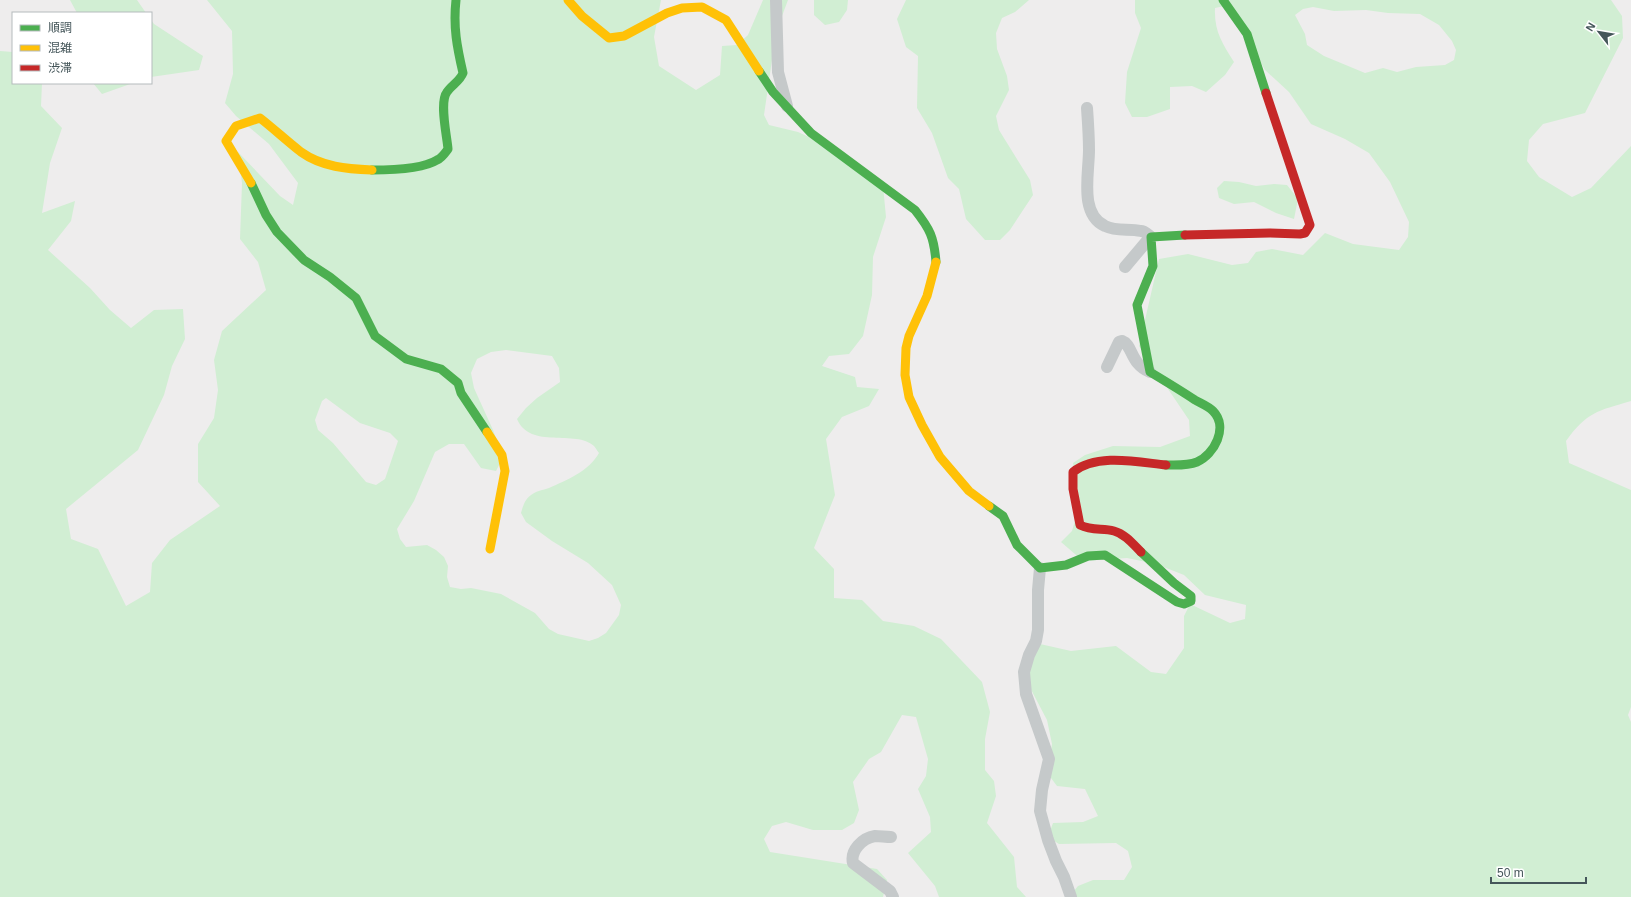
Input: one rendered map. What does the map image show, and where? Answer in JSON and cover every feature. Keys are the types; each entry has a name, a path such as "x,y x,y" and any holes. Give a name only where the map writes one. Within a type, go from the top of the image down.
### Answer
{"street":[{"path":"456,0 454,19 456,41 463,73 461,78 446,93 443,102 448,149 438,161 418,167 371,170 336,167 316,161 294,147 273,127 260,118 236,126 226,142 250,182 266,215 278,232 304,260 356,298 375,336 406,359 441,369 458,383 462,394 502,455 505,471 490,549"},
{"path":"568,0 582,16 609,38 624,36 666,13 682,8 702,7 726,20 773,92 811,133 915,210 926,224 934,241 936,262 927,296 909,336 906,348 905,375 910,397 922,425 940,457 969,491 1003,516 1017,545 1040,568 1038,630 1036,641 1029,655 1024,672 1026,694 1049,759 1042,790 1040,811 1048,840 1071,897"},
{"path":"776,0 778,72 787,107"},
{"path":"1125,267 1151,238 1186,235 1278,232 1298,234 1305,233 1310,225 1247,34 1223,0"},
{"path":"1087,108 1089,150 1086,191 1088,203 1097,221 1104,226 1112,229 1142,230 1151,238 1153,266 1137,305 1150,372"},
{"path":"1040,568 1066,565 1088,556 1105,555 1177,602 1184,604 1191,601 1191,596 1174,583 1126,537 1114,531 1088,529 1080,525 1070,479 1073,471 1082,465 1091,462 1128,461 1178,466 1194,464 1212,452 1220,436 1221,427 1213,411 1136,364 1128,346 1122,341 1119,342 1106,368"},
{"path":"892,837 874,836 868,839 856,847 852,857 853,863 890,891 893,897"}],"green space":[{"path":"70,0 137,0 145,12 76,12"},
{"path":"207,0 661,0 654,37 659,66 696,90 720,75 722,46 737,45 748,35 763,0 788,0 776,32 764,115 769,125 798,132 826,145 883,186 886,217 873,257 872,295 863,336 849,354 829,356 822,366 855,377 857,387 879,389 869,406 842,417 826,439 835,495 814,548 834,569 834,598 862,600 883,621 914,626 941,639 982,682 990,712 985,739 985,770 994,781 996,796 987,823 1014,857 1017,887 1026,897 939,897 935,886 908,853 931,832 930,817 918,789 926,776 928,759 916,717 902,715 881,752 869,759 853,782 859,810 854,823 842,830 813,830 786,822 772,826 764,839 770,852 877,869 887,880 883,897 0,897 0,51 12,52 12,84 42,84 41,106 62,128 50,163 42,213 75,201 71,221 48,250 90,288 110,310 131,328 154,310 183,309 185,339 172,366 164,395 138,450 66,509 71,539 98,549 126,606 150,592 152,563 170,540 220,506 198,482 198,444 214,418 218,390 214,360 222,331 266,290 258,262 240,239 242,183 238,152 280,196 293,205 298,183 269,144 236,116 225,103 233,74 232,31","holes":["506,350 552,356 559,368 560,382 537,398 517,419 523,428 532,434 542,437 586,441 594,446 599,453 584,470 556,485 531,495 523,505 521,513 526,522 552,541 588,563 612,585 621,605 619,615 606,633 589,641 558,634 549,629 535,613 501,594 471,588 461,589 450,587 447,577 448,566 444,557 427,545 406,547 400,539 397,529 414,501 435,452 449,444 464,444 481,468 496,471 503,457 493,430 474,388 471,373 477,359 491,352","326,398 360,423 390,433 398,441 385,479 376,485 366,482 333,443 318,430 315,420 322,401"]},
{"path":"814,0 848,0 847,10 839,22 825,25 814,15"},
{"path":"906,0 1029,0 1015,12 1002,18 996,33 997,49 1007,76 1009,90 996,116 999,130 1030,180 1033,195 1010,230 1000,240 985,240 966,219 959,189 948,178 932,133 917,108 918,56 906,47 897,19"},
{"path":"1135,0 1611,0 1622,16 1623,38 1585,113 1543,124 1529,140 1527,161 1539,177 1572,197 1591,188 1631,146 1631,401 1601,410 1587,418 1573,431 1566,441 1569,463 1631,490 1631,707 1628,715 1631,722 1631,897 1069,897 1078,886 1093,880 1124,880 1132,867 1128,851 1116,843 1059,844 1048,837 1053,823 1083,822 1098,816 1085,789 1057,786 1048,774 1052,744 1047,720 1026,680 1026,650 1040,644 1071,651 1116,646 1151,672 1166,674 1184,648 1184,616 1190,604 1230,623 1245,619 1246,605 1205,595 1184,575 1156,564 1127,558 1083,561 1061,542 1072,531 1080,504 1073,463 1085,455 1113,446 1160,447 1190,436 1189,420 1139,346 1159,259 1188,254 1232,265 1248,263 1256,252 1272,249 1303,255 1325,233 1353,244 1399,250 1408,237 1409,222 1390,182 1369,153 1345,139 1311,124 1289,92 1265,70 1229,5 1215,8 1217,30 1234,62 1225,75 1206,92 1192,86 1170,87 1170,109 1147,117 1132,117 1125,103 1127,72 1141,28 1135,13","holes":["1313,7 1334,11 1366,10 1388,13 1420,14 1439,25 1452,41 1456,50 1454,60 1445,65 1416,67 1397,72 1383,68 1365,73 1324,56 1307,45 1305,34 1295,15 1303,9"]},
{"path":"152,21 203,56 199,70 152,77"},
{"path":"94,84 130,84 102,94"},
{"path":"1224,181 1239,182 1256,186 1274,184 1287,185 1298,199 1294,219 1276,213 1254,202 1234,204 1219,198 1217,188"}],"traffic: fast":[{"path":"372,170 406,168 431,163 439,159 448,149 444,119 445,97 447,92 463,73 456,37 456,0"},
{"path":"1223,0 1247,34 1266,93"},
{"path":"759,71 773,92 811,133 915,210 928,228 934,246 936,262"},
{"path":"251,183 266,215 277,232 304,260 330,277 356,298 375,336 406,359 441,369 458,383 461,393 487,432"},
{"path":"1166,465 1189,464 1197,462 1203,458 1214,447 1220,425 1218,417 1211,409 1150,372 1137,305 1153,266 1151,237 1185,235"},
{"path":"989,506 1003,516 1017,545 1040,568 1066,565 1088,556 1105,555 1177,602 1184,604 1191,601 1191,596 1174,583 1141,552"}],"traffic: slow":[{"path":"568,0 582,16 609,38 624,36 667,13 682,8 702,7 726,20 759,71"},
{"path":"251,183 226,141 236,126 260,118 301,152 317,161 344,168 372,170"},
{"path":"936,262 927,296 909,336 906,348 905,375 909,397 922,425 940,457 969,491 989,506"},
{"path":"487,432 502,455 505,471 490,549"}],"traffic: jam":[{"path":"1185,235 1270,233 1300,234 1305,233 1310,225 1266,93"},
{"path":"1141,552 1118,532 1089,528 1080,525 1073,489 1073,472 1094,462 1118,460 1166,465"}]}
